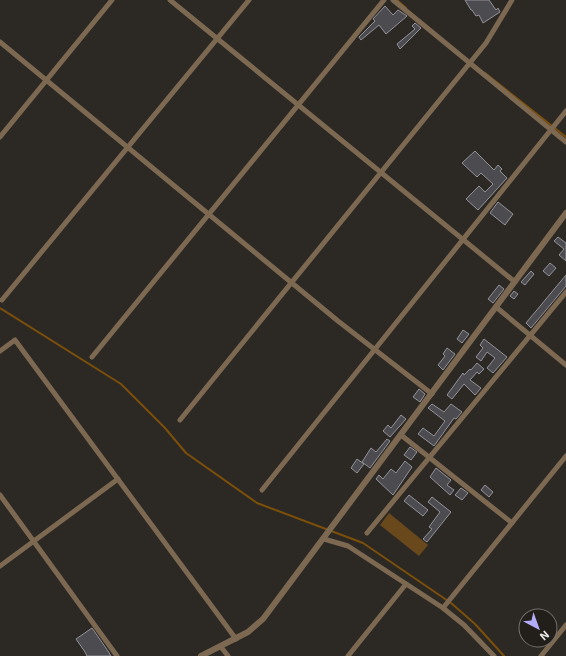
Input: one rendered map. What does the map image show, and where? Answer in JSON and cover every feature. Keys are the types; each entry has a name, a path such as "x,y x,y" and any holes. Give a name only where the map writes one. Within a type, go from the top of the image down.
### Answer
{"street":[{"path":"0,137 112,0"},
{"path":"170,0 515,282"},
{"path":"2,300 249,0"},
{"path":"92,357 384,0"},
{"path":"393,0 566,142"},
{"path":"180,420 486,43 512,0"},
{"path":"0,42 210,213 373,349 432,394"},
{"path":"262,490 373,349 566,111"},
{"path":"201,656 236,639 256,626 263,619 566,213"},
{"path":"367,533 566,292"},
{"path":"496,307 566,365"},
{"path":"0,351 15,340 236,639"},
{"path":"401,435 512,523"},
{"path":"443,608 566,456"},
{"path":"0,566 118,480"},
{"path":"0,495 117,656"},
{"path":"324,539 348,546 443,608 464,625 494,656"},
{"path":"348,656 406,584"},
{"path":"540,656 566,625"},
{"path":"221,647 228,656"}],"shaded area":[{"path":"389,513 428,545 419,556 380,525"}],"building":[{"path":"465,0 489,0 496,10 498,8 500,12 483,23 479,15 476,16"},
{"path":"385,6 393,15 398,10 407,16 386,34 379,25 361,40 359,37 375,21 373,19"},
{"path":"415,23 421,28 400,49 397,44 415,29 412,26"},
{"path":"475,151 494,170 498,165 502,169 500,171 507,178 478,210 466,199 479,186 485,192 493,184 481,173 477,177 462,163"},
{"path":"498,202 513,214 505,225 490,213"},
{"path":"558,237 566,243 566,261 559,255 564,249 554,241"},
{"path":"550,263 556,268 549,276 543,271"},
{"path":"531,271 534,274 525,285 521,282"},
{"path":"566,275 566,286 531,328 526,323"},
{"path":"499,285 504,289 493,303 488,299"},
{"path":"514,291 518,294 514,299 510,296"},
{"path":"463,330 469,334 462,343 457,339"},
{"path":"484,339 507,357 493,373 487,368 495,358 487,352 481,361 476,357 483,348 480,345"},
{"path":"447,348 455,354 443,370 438,365 445,356 443,354"},
{"path":"477,363 484,369 479,374 477,372 470,380 481,388 475,395 464,384 452,399 447,395 463,373 464,375"},
{"path":"419,389 425,394 420,402 413,397"},
{"path":"432,404 444,412 451,404 462,412 456,419 454,418 434,446 418,434 423,428 434,436 445,421 428,408"},
{"path":"401,415 406,419 390,437 383,431 388,425 391,428"},
{"path":"387,439 390,441 370,468 362,462 371,448 376,452"},
{"path":"410,447 417,452 411,460 404,455"},
{"path":"357,459 364,464 357,473 351,468"},
{"path":"405,461 412,467 393,495 376,479 379,475 383,479 391,469 396,473"},
{"path":"436,468 451,480 447,485 454,490 450,495 430,477"},
{"path":"485,485 493,492 489,497 481,490"},
{"path":"461,488 468,493 462,500 455,495"},
{"path":"409,495 428,510 423,516 404,501"},
{"path":"432,497 451,512 427,542 423,539 432,529 429,527 440,512 428,502"},
{"path":"92,628 111,656 87,656 76,639"}],"waterway":[{"path":"397,0 406,8"},
{"path":"485,73 566,137"},
{"path":"0,308 121,384 165,428 186,453 257,503 363,543 451,603 475,624 504,656"}]}
